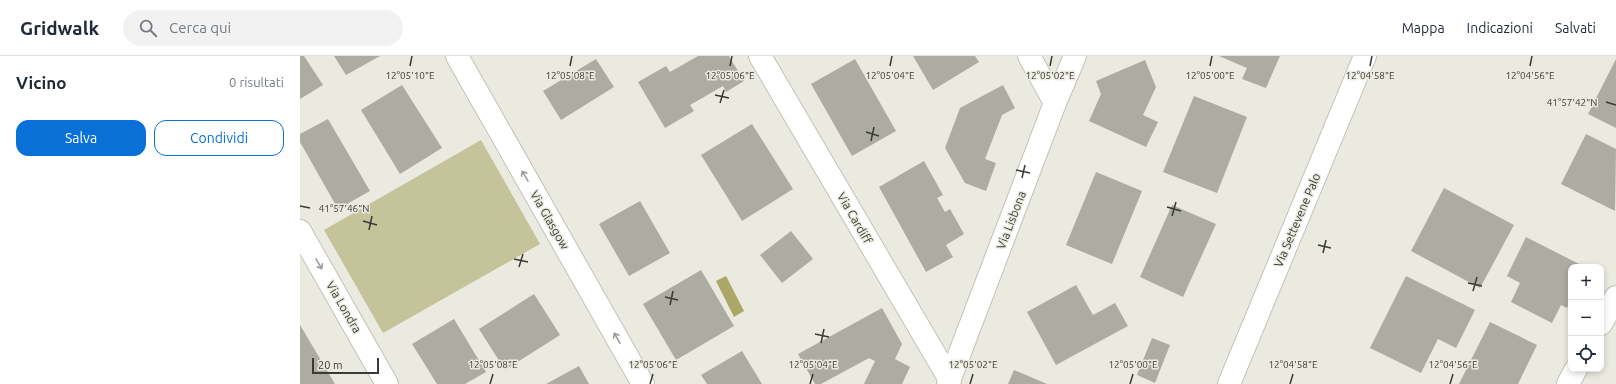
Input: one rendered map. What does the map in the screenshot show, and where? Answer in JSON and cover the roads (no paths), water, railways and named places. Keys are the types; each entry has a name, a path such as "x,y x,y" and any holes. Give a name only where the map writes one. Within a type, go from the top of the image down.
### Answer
{"street":[{"name":"Via Glasgow","path":"457,56 644,384"},
{"name":"Via Cardiff","path":"760,56 949,382"},
{"path":"1029,56 1055,103"},
{"name":"Via Lisbona","path":"949,382 1055,103 1075,56"},
{"name":"Via Settevene Palo","path":"1229,384 1366,56"},
{"name":"Via Londra","path":"300,230 387,384"},
{"path":"1604,319 1616,297"},
{"path":"1568,384 1574,372"}]}
